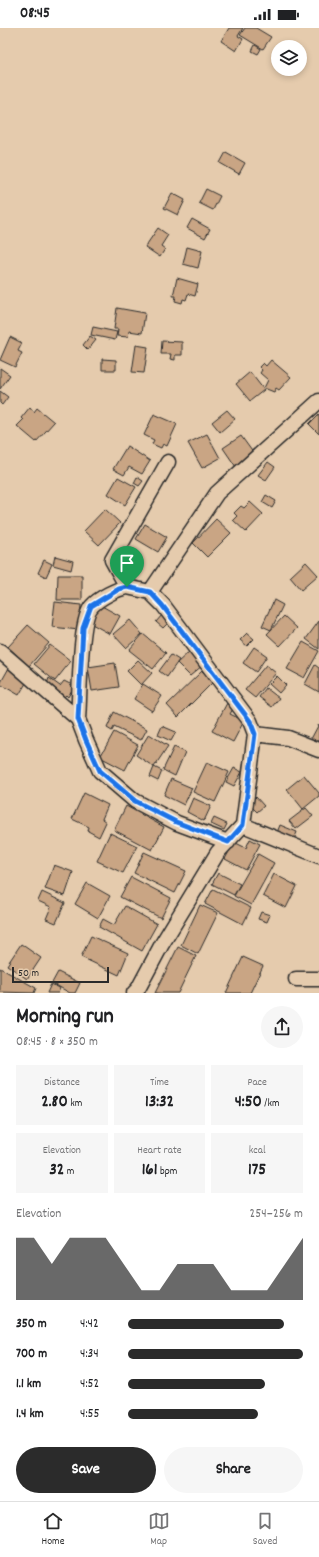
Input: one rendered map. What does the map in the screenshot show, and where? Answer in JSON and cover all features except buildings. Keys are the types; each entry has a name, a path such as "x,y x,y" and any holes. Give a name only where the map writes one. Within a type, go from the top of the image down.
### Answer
{"street":[{"path":"150,592 217,493 319,401"},
{"path":"127,587 112,560 168,462"},
{"path":"134,993 138,989 162,944 218,852 228,842 243,825 255,734 250,721 191,642 150,592 127,587 119,589 91,606 83,628 78,719 86,740 100,771 135,801 176,822 228,842"},
{"path":"0,651 78,719"},
{"path":"255,734 288,738 319,750"},
{"path":"243,825 319,856"},
{"path":"296,980 319,979"}],"route":[{"path":"127,587 150,592 162,605 250,721 255,734 243,825 228,842 176,822 135,801 100,771 86,740 78,719 83,628 91,606 119,589 127,587"}]}
